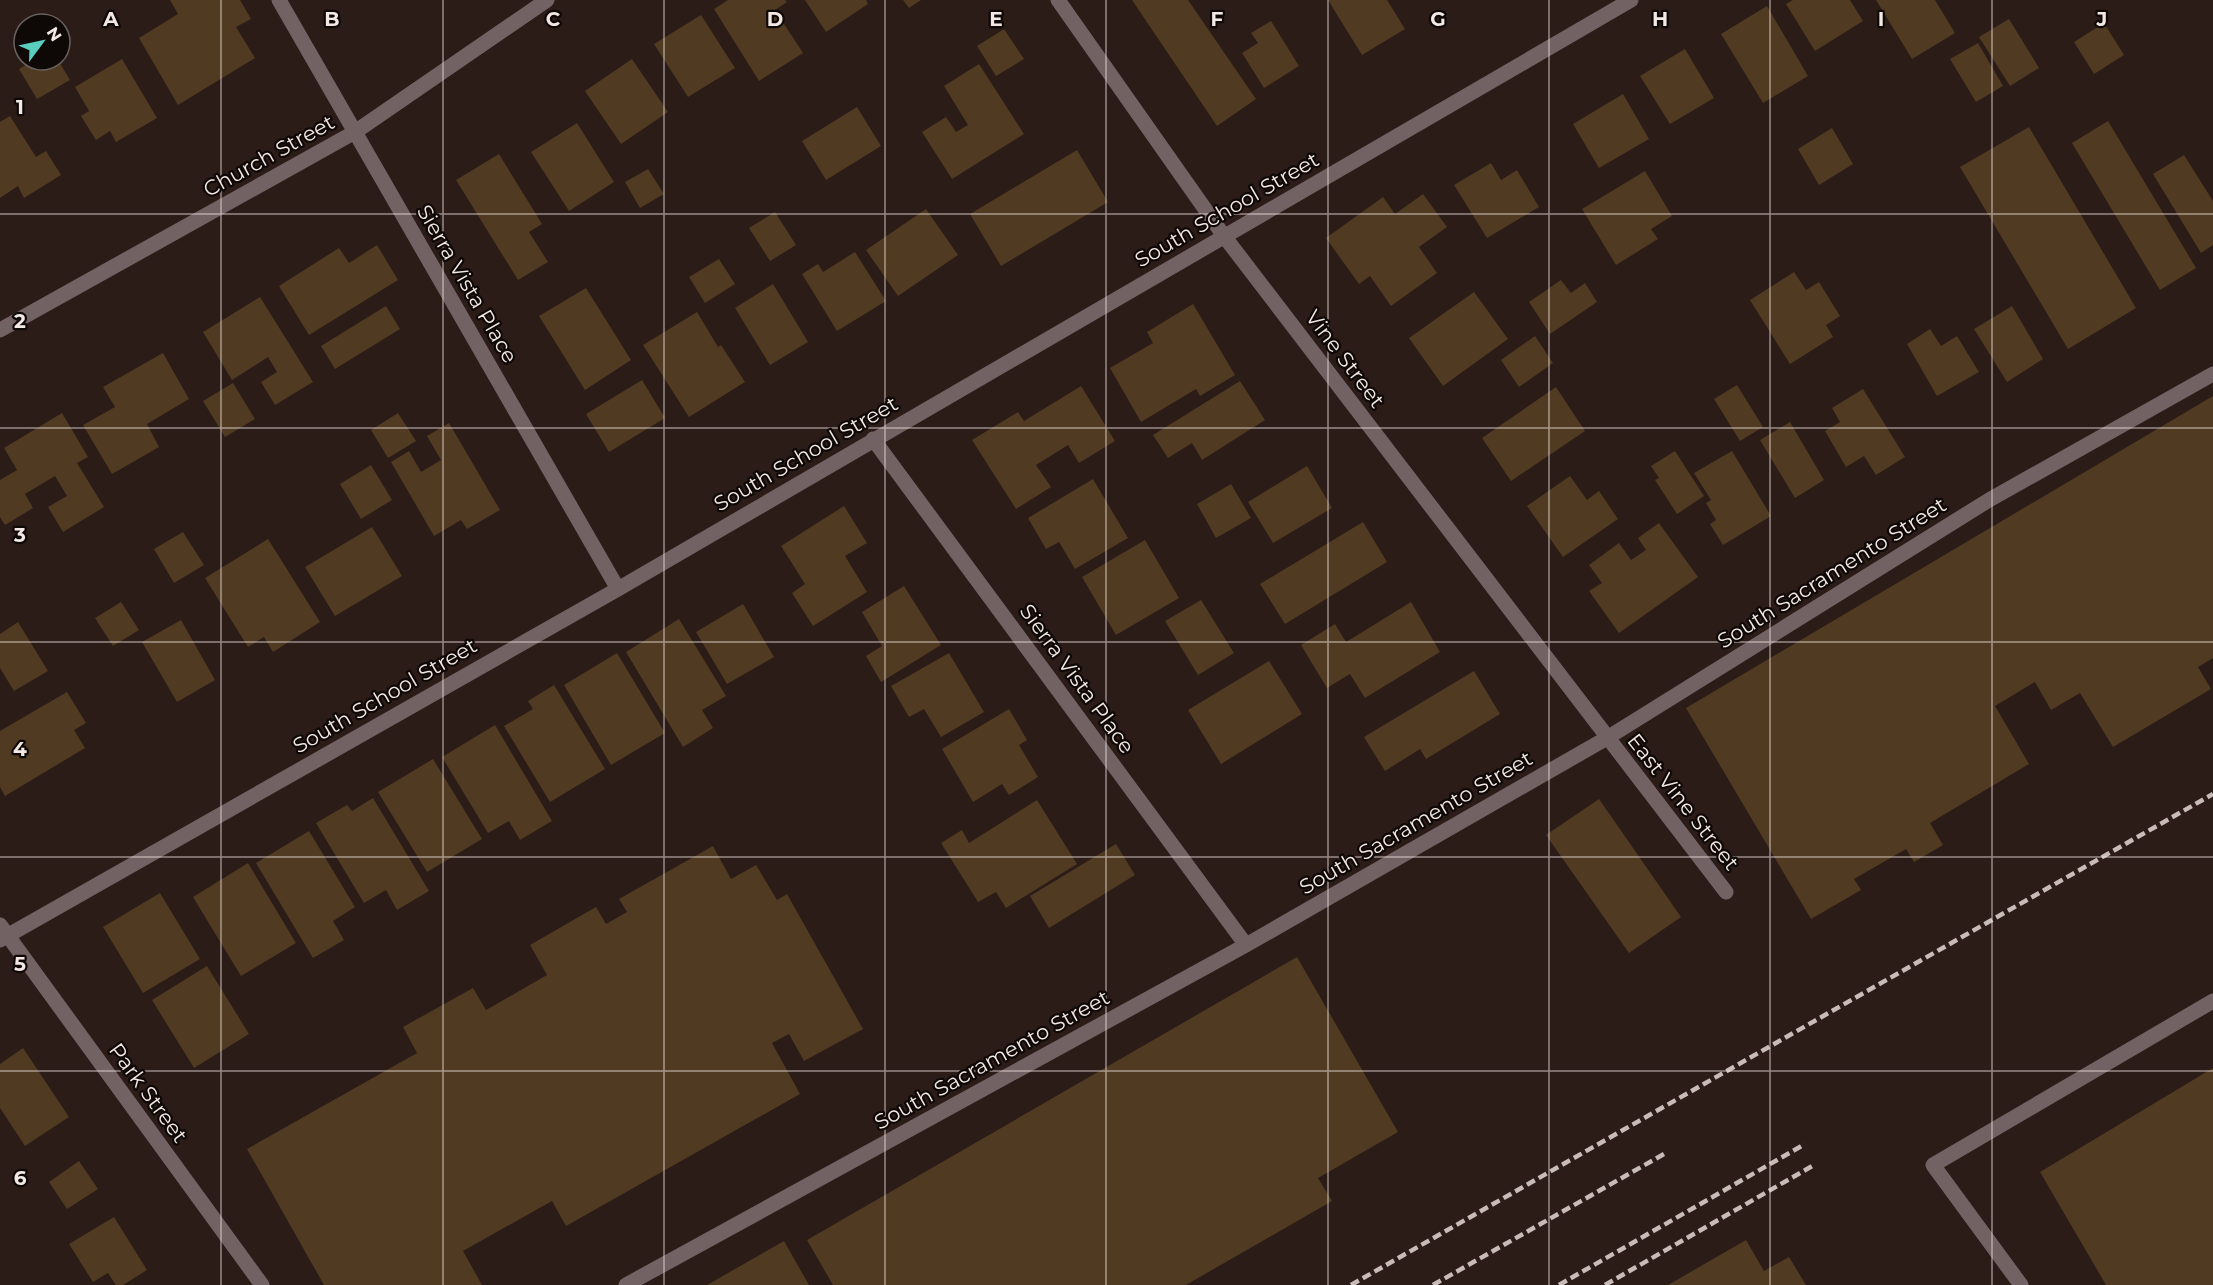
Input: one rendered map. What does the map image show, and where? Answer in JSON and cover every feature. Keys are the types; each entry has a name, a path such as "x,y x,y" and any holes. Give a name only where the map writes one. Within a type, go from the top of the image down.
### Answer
{"street":[{"name":"Sierra Vista Place","path":"279,0 618,589"},
{"name":"Church Street","path":"0,330 356,132 547,0"},
{"name":"Vine Street","path":"1058,0 1224,236 1606,738"},
{"name":"South School Street","path":"2,934 618,589 1631,0"},
{"name":"South Sacramento Street","path":"626,1285 1246,945 1606,738 1989,500 2213,374"},
{"name":"Sierra Vista Place","path":"873,439 1246,945"},
{"name":"East Vine Street","path":"1606,738 1726,892"},
{"name":"Park Street","path":"2,934 262,1285"},
{"path":"2021,1285 1933,1165 2213,1001"}],"building":[{"path":"170,0 240,0 251,19 236,27 255,58 178,105 139,38 178,14"},
{"path":"728,0 785,0 787,2 775,10 803,53 759,81 714,9"},
{"path":"805,0 866,0 868,4 826,32"},
{"path":"903,0 921,0 909,8"},
{"path":"1132,0 1188,0 1256,99 1217,126"},
{"path":"1328,0 1387,0 1405,29 1362,55"},
{"path":"1793,0 1850,0 1863,21 1815,51 1786,4"},
{"path":"1876,0 1935,0 1955,33 1912,59"},
{"path":"1767,6 1808,76 1763,103 1721,34"},
{"path":"701,15 735,68 688,97 654,44"},
{"path":"2009,19 2039,68 2010,86 1979,37"},
{"path":"1271,21 1299,66 1264,88 1242,53 1258,43 1251,33"},
{"path":"2104,23 2124,55 2094,74 2074,42"},
{"path":"1004,29 1024,59 996,76 977,46"},
{"path":"1978,43 2003,86 1976,102 1950,59"},
{"path":"1685,49 1714,98 1670,124 1640,76"},
{"path":"122,59 157,118 116,142 110,131 96,140 81,116 89,111 75,87"},
{"path":"632,59 668,112 621,144 585,91"},
{"path":"979,64 1024,134 952,179 922,132 946,117 956,132 968,125 944,86"},
{"path":"21,72 65,72 70,80 37,99"},
{"path":"1623,94 1649,139 1599,168 1573,124"},
{"path":"857,107 881,146 826,180 802,141"},
{"path":"10,116 36,157 46,151 61,175 24,198 18,186 0,198 0,122"},
{"path":"2108,121 2196,268 2160,290 2072,143"},
{"path":"577,123 614,182 569,211 531,152"},
{"path":"2029,127 2136,308 2068,349 1960,167"},
{"path":"1832,128 1853,164 1819,185 1798,149"},
{"path":"1077,150 1108,202 1001,266 970,214"},
{"path":"499,154 542,224 529,232 548,262 518,280 456,180"},
{"path":"2184,155 2213,201 2213,245 2201,253 2153,174"},
{"path":"1491,163 1501,180 1517,170 1539,207 1487,238 1454,185"},
{"path":"648,169 664,194 640,208 625,182"},
{"path":"1645,171 1672,216 1651,229 1658,239 1616,265 1582,209"},
{"path":"1423,194 1447,227 1419,247 1437,273 1391,306 1370,276 1359,284 1326,238 1383,197 1395,214"},
{"path":"926,209 958,255 898,296 866,250"},
{"path":"775,212 796,245 770,261 749,228"},
{"path":"377,245 398,280 309,335 279,286 339,248 349,263"},
{"path":"855,252 886,301 837,331 802,274 818,264 823,272"},
{"path":"719,259 735,284 705,303 689,277"},
{"path":"1794,272 1806,290 1819,282 1840,316 1826,325 1833,337 1790,364 1750,300"},
{"path":"1561,280 1571,293 1585,283 1597,302 1550,334 1529,302"},
{"path":"773,284 808,342 770,365 735,308"},
{"path":"586,288 631,360 585,390 539,316"},
{"path":"1474,292 1508,339 1443,386 1409,338"},
{"path":"260,297 313,382 275,405 261,382 277,372 268,357 232,380 203,332"},
{"path":"1193,304 1235,375 1200,396 1196,389 1141,422 1110,368 1153,343 1147,332"},
{"path":"386,306 400,329 335,369 321,346"},
{"path":"2012,306 2043,359 2007,382 1974,329"},
{"path":"697,312 718,347 721,345 745,382 689,417 643,345"},
{"path":"1930,329 1941,346 1957,336 1979,372 1937,396 1907,344"},
{"path":"1535,336 1553,363 1519,387 1501,360"},
{"path":"163,353 189,399 147,424 159,447 112,474 83,425 115,407 103,387"},
{"path":"642,380 665,418 609,452 586,414"},
{"path":"1240,381 1265,420 1202,460 1192,443 1168,458 1153,435"},
{"path":"233,383 255,419 225,437 203,401"},
{"path":"1737,385 1763,427 1740,441 1714,399"},
{"path":"1081,386 1115,441 1079,463 1068,445 1036,465 1051,487 1016,509 972,440 1018,412 1024,421"},
{"path":"1556,387 1585,431 1511,481 1482,438"},
{"path":"1863,389 1905,457 1876,475 1864,456 1846,467 1825,431 1840,422 1832,408"},
{"path":"2213,396 2213,658 2198,667 2211,689 2113,747 2080,693 2051,710 2035,682 1995,706 2029,764 1930,823 1943,845 1914,862 1906,849 1854,879 1861,890 1811,919 1686,708"},
{"path":"62,413 88,457 77,463 104,507 63,532 48,507 67,496 55,476 25,494 33,508 5,525 0,517 0,480 17,470 4,448"},
{"path":"398,413 416,441 388,458 371,430"},
{"path":"1790,422 1824,480 1795,498 1760,440"},
{"path":"449,423 500,510 467,529 461,520 434,536 391,462 409,451 421,472 441,460 427,436"},
{"path":"1675,451 1704,496 1677,514 1655,480 1659,478 1651,466"},
{"path":"1732,451 1771,516 1723,545 1710,524 1716,520 1706,503 1711,500 1694,473"},
{"path":"371,465 392,500 361,519 340,484"},
{"path":"1307,466 1332,508 1273,543 1248,502"},
{"path":"1570,476 1587,500 1599,491 1618,519 1563,557 1527,506"},
{"path":"1093,479 1128,538 1075,569 1059,542 1046,549 1028,518"},
{"path":"1231,484 1251,518 1216,538 1197,504"},
{"path":"844,506 867,543 845,556 867,592 813,626 792,593 805,584 781,546"},
{"path":"1363,522 1387,562 1285,624 1260,584"},
{"path":"1659,523 1698,577 1619,633 1589,591 1602,583 1589,565 1619,543 1631,560 1646,550 1638,538"},
{"path":"372,527 402,576 335,616 305,567"},
{"path":"183,532 204,565 174,583 154,549"},
{"path":"268,539 320,622 273,652 264,637 248,647 205,578"},
{"path":"1145,540 1179,598 1116,635 1082,577"},
{"path":"904,586 941,645 881,682 866,656 882,646 862,612"},
{"path":"1201,600 1234,653 1198,675 1165,621"},
{"path":"121,602 139,630 113,646 95,618"},
{"path":"1411,602 1440,652 1365,698 1350,674 1327,688 1301,645 1335,624 1346,642"},
{"path":"743,604 774,657 727,684 696,632"},
{"path":"679,619 726,696 702,710 713,728 683,747 626,652"},
{"path":"181,620 215,680 177,702 142,642"},
{"path":"18,622 48,671 14,691 0,668 0,634"},
{"path":"617,653 665,733 611,765 564,685"},
{"path":"949,653 984,712 941,737 924,709 909,717 891,686"},
{"path":"1269,661 1302,714 1221,764 1188,710"},
{"path":"1474,671 1500,714 1426,759 1420,749 1385,771 1364,737"},
{"path":"554,685 605,769 550,802 504,726 533,709 528,701"},
{"path":"67,692 86,723 74,730 85,748 5,796 0,787 0,731"},
{"path":"1009,709 1027,740 1019,745 1038,777 1009,795 1002,784 973,802 942,749"},
{"path":"495,725 552,821 520,840 509,821 488,833 442,757"},
{"path":"433,759 482,839 427,872 378,792"},
{"path":"373,798 429,891 397,910 386,890 364,903 316,823 347,805 352,811"},
{"path":"1599,799 1681,917 1629,953 1546,835"},
{"path":"1037,800 1077,864 1006,908 996,892 978,902 941,843 962,830 969,843"},
{"path":"309,831 355,907 333,921 344,940 313,958 256,863"},
{"path":"1116,844 1135,875 1049,928 1030,896"},
{"path":"713,846 731,879 756,865 777,900 787,894 863,1029 804,1061 789,1034 772,1043 800,1094 566,1226 552,1201 463,1251 482,1285 324,1285 247,1149 417,1053 403,1027 473,988 486,1010 547,975 530,945 596,907 606,924 627,912 619,899"},
{"path":"248,863 296,943 241,976 193,897"},
{"path":"160,893 200,959 143,993 103,927"},
{"path":"1297,957 1398,1132 1318,1178 1332,1201 1186,1285 833,1285 807,1240"},
{"path":"207,966 249,1034 194,1068 152,1000"},
{"path":"23,1048 69,1117 25,1146 0,1108 0,1064"},
{"path":"2213,1068 2213,1285 2106,1285 2040,1172"},
{"path":"79,1161 98,1189 67,1209 49,1182"},
{"path":"114,1217 147,1270 123,1285 116,1285 108,1273 93,1282 69,1244"},
{"path":"1746,1240 1764,1271 1789,1257 1806,1285 1668,1285"},
{"path":"784,1241 809,1285 707,1285"}],"railway":[{"path":"1351,1285 2213,794"},
{"path":"1559,1285 1805,1144"},
{"path":"1433,1285 1664,1154"},
{"path":"1605,1285 1814,1165"}]}
